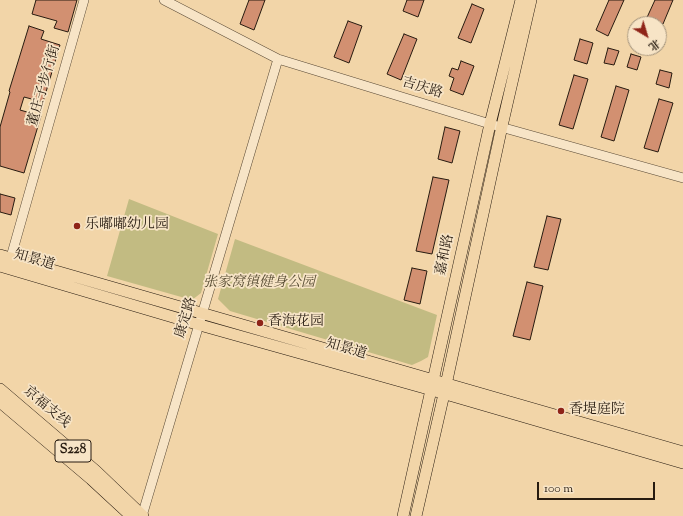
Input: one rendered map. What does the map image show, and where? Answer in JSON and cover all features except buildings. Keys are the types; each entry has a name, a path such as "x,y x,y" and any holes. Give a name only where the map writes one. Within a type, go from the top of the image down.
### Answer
{"main road":[{"name":"嘉和路","path":"403,516 490,124 521,0"},
{"name":"嘉和路","path":"416,516 445,389 501,127 531,0"},
{"name":"知景道","path":"0,255 6,265 433,385 683,463"},
{"name":"京福支线","path":"0,389 96,471 143,516"},
{"name":"知景道","path":"445,389 683,452"},
{"name":"京福支线","path":"0,402 91,479 131,516"}],"street":[{"name":"董庄子步行街","path":"6,265 33,179 84,0"},
{"name":"吉庆路","path":"164,0 278,59 490,124 683,178"},
{"name":"康定路","path":"143,516 278,59"}],"green space":[{"path":"129,199 218,234 201,293 192,300 107,276"},
{"name":"张家窝镇健身公园","path":"235,239 437,315 428,357 412,365 230,311 218,299"}],"place":[{"name":"乐嘟嘟幼儿园","path":"77,226"},
{"name":"香海花园","path":"260,323"},
{"name":"香堤庭院","path":"561,411"}]}
